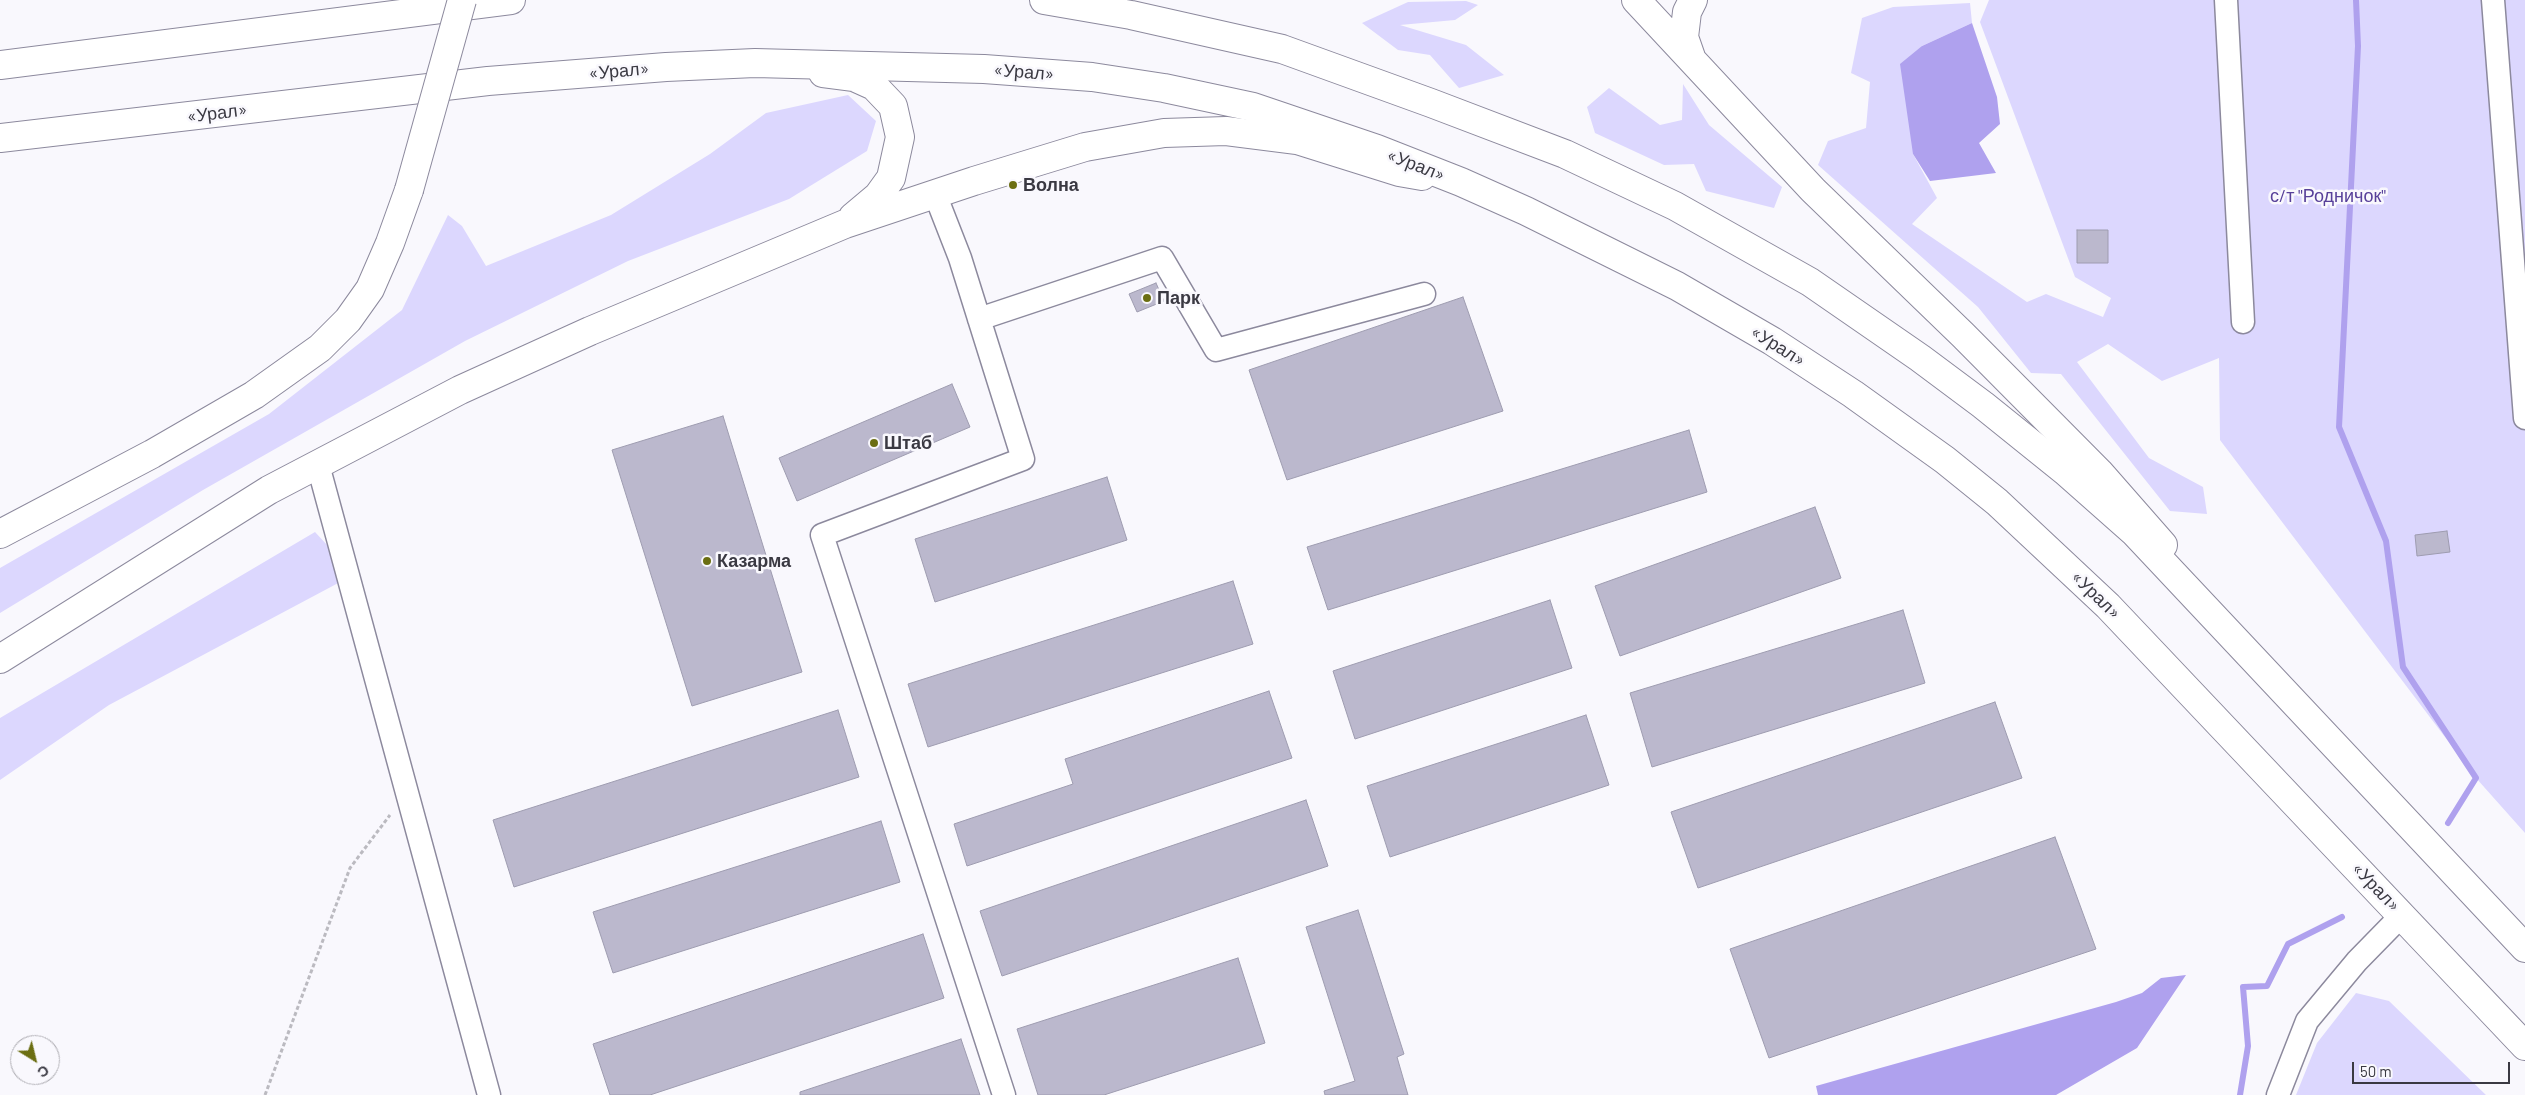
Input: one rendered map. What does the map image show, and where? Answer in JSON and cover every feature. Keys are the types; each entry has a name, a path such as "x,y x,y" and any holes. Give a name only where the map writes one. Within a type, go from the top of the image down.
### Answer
{"main road":[{"path":"0,534 152,454 254,395 320,348 348,320 370,289 390,243 409,190 462,0"},
{"path":"0,65 511,0"},
{"path":"1044,0 1131,14 1282,49 1431,103 1565,154 1675,206 1810,282 1920,358 1983,405 2065,471 2134,532 2525,948"},
{"path":"1636,0 1813,190 1963,335 2099,472 2170,554 2227,630"},
{"path":"1693,0 1687,12 1684,36 1693,61"},
{"path":"754,63 854,77 874,86 893,106 900,137 891,178 878,196 845,224"},
{"name":"«Урал»","path":"0,138 488,81 666,67 754,63 984,69 1092,77 1164,88 1253,107 1377,149 1461,182 1526,211 1677,286 1772,341 1845,388 1945,460 1997,502 2108,606 2525,1046"},
{"path":"0,659 269,490 460,390 590,331 845,224 935,194 1086,147 1164,133 1226,131 1297,140 1399,172 1461,182"}],"lane":[{"path":"2226,0 2243,322"},
{"path":"2493,0 2525,418"},
{"path":"935,194 960,258 1023,459 822,535 1004,1095"},
{"path":"979,319 1162,258 1216,350 1424,294"},
{"path":"318,465 489,1095"},
{"path":"2278,1095 2307,1022 2357,961 2402,915"}],"path":[{"path":"265,1095 350,868 408,793"}],"green space":[{"name":"с/т \"Родничок\"","path":"1989,0 2525,0 2525,833 2476,778 2220,440 2219,358 2162,381 2108,344 2077,362 2149,458 2203,487 2207,514 2170,511 2061,374 2031,373 1978,307 1818,165 1828,141 1866,128 1870,82 1851,73 1862,18 1893,7 1970,3 1972,23 1922,46 1913,154 1937,198 1912,224 2027,302 2046,294 2103,317 2111,298 2075,277 1980,22"},
{"path":"1466,1 1478,5 1455,20 1400,25 1466,45 1504,75 1459,88 1430,55 1398,50 1362,23 1408,2"},
{"path":"1683,84 1709,125 1782,187 1774,208 1706,191 1694,164 1664,165 1595,133 1587,107 1609,88 1660,125 1682,120"},
{"path":"848,95 876,121 867,151 789,199 628,261 465,341 203,490 0,613 0,568 269,414 402,310 448,215 462,226 486,266 611,215 710,154 766,113"},
{"path":"315,532 341,560 342,581 109,705 0,780 0,718"},
{"path":"2356,993 2389,1001 2486,1095 2296,1095 2317,1043"}],"shaded area":[{"path":"1972,23 1997,97 2000,124 1979,143 1996,173 1930,181 1913,154 1900,64 1922,46"},
{"path":"2186,975 2137,1048 2056,1095 1818,1095 1816,1086 2116,1002 2142,993 2161,978"}],"building":[{"path":"2077,230 2108,230 2108,263 2077,263"},
{"name":"Парк","path":"1156,283 1164,301 1137,312 1129,294"},
{"path":"1463,297 1503,411 1287,480 1249,370"},
{"name":"Штаб","path":"952,384 970,427 797,501 779,458"},
{"name":"Казарма","path":"723,416 802,672 692,706 612,450"},
{"path":"1689,430 1707,492 1328,610 1307,547"},
{"path":"1107,477 1127,540 935,602 915,539"},
{"path":"1815,507 1841,578 1620,656 1595,586"},
{"path":"2447,531 2450,552 2417,556 2415,535"},
{"path":"1233,581 1253,644 928,747 908,684"},
{"path":"1550,600 1572,668 1355,739 1333,671"},
{"path":"1903,610 1925,683 1652,767 1630,693"},
{"path":"1269,691 1292,758 967,866 954,824 1073,784 1065,759"},
{"path":"1995,702 2022,778 1698,888 1671,812"},
{"path":"838,710 859,777 514,887 493,820"},
{"path":"1586,715 1609,785 1390,857 1367,786"},
{"path":"1306,800 1328,866 1002,976 980,911"},
{"path":"881,821 900,882 613,973 593,912"},
{"path":"2055,837 2096,949 1769,1058 1730,949"},
{"path":"1358,910 1404,1054 1397,1057 1408,1095 1325,1095 1324,1091 1355,1081 1306,927"},
{"path":"923,934 944,998 650,1095 610,1095 593,1044"},
{"path":"1238,958 1265,1043 1104,1095 1038,1095 1017,1029"},
{"path":"961,1039 980,1095 800,1095 800,1092"}],"waterway":[{"path":"2356,0 2358,46 2339,427 2386,541 2403,667 2476,778 2448,823"},
{"path":"2240,1095 2248,1046 2243,987 2267,986 2288,944 2342,917"}],"place":[{"name":"Волна","path":"1013,185"},
{"name":"Парк","path":"1147,298"},
{"name":"Штаб","path":"874,443"},
{"name":"Казарма","path":"707,561"}]}
